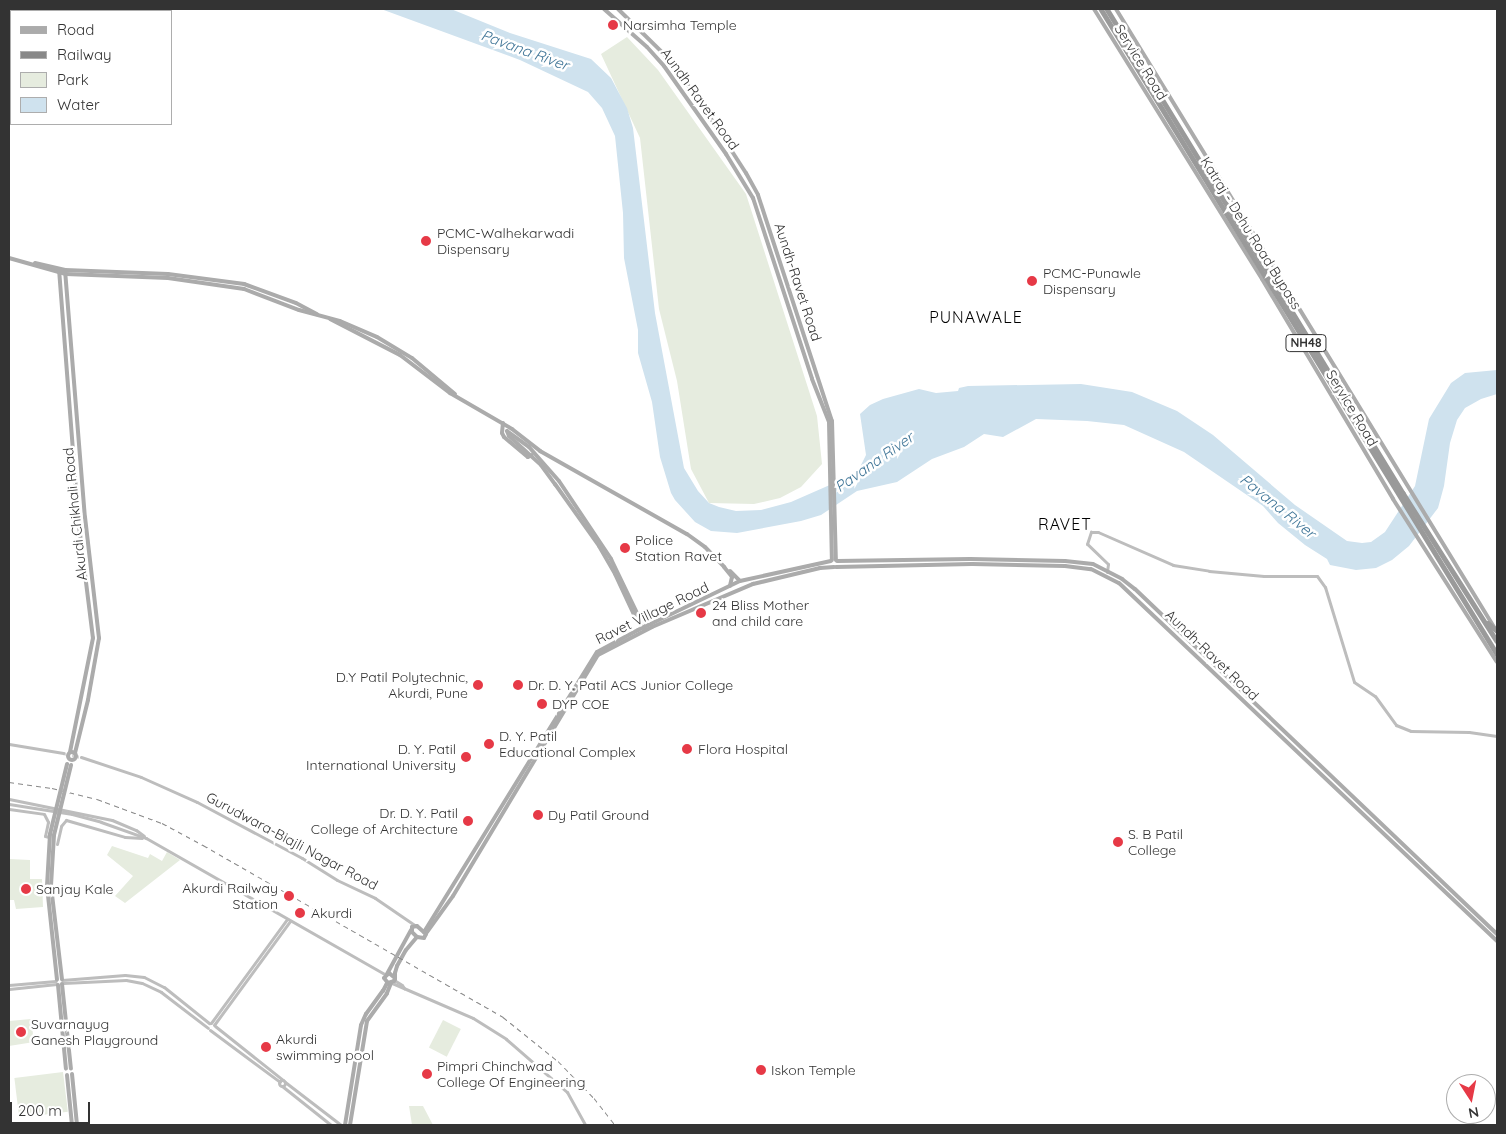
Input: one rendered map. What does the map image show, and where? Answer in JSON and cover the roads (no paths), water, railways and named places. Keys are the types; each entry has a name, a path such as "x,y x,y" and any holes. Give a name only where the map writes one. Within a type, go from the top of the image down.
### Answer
{"highway":[{"name":"Katraj - Dehu Road Bypass","path":"1100,9 1159,104 1165,108 1273,279 1403,492 1482,616"},
{"name":"Katraj - Dehu Road Bypass","path":"1107,9 1398,496 1477,622 1483,635"},
{"path":"1273,279 1278,275"},
{"path":"1482,616 1497,631"},
{"name":"NH48","path":"1482,616 1497,641"},
{"name":"NH48","path":"1483,635 1497,654"}],"main road":[{"name":"Aundh Ravet Road","path":"604,9 647,47 664,66 748,188"},
{"name":"Aundh Ravet Road","path":"618,9 663,53 695,94 753,185"},
{"name":"Service Road","path":"1094,9 1262,279 1418,541 1483,635 1497,662"},
{"name":"Service Road","path":"1116,9 1497,631"},
{"name":"Aundh-Ravet Road","path":"753,185 761,202 829,416"},
{"name":"Aundh-Ravet Road","path":"748,188 816,388 829,416"},
{"path":"9,257 66,272 158,277 238,288 305,312 317,314 369,335 540,451 687,534 705,547 732,577 728,587 730,593"},
{"name":"Akurdi Chikhali Road","path":"59,271 78,518 93,638 73,752"},
{"name":"Akurdi Chikhali Road","path":"66,272 84,517 100,638 88,700 73,752"},
{"path":"829,416 835,567"},
{"path":"504,427 504,437 528,457 540,451"},
{"path":"504,427 529,447 557,482 611,559 637,613 647,627"},
{"path":"1106,576 1108,564 1088,544 1091,532 1098,532 1173,565 1264,576 1317,576 1325,587 1354,682 1375,696 1396,726 1411,731 1466,732 1497,736"},
{"name":"Aundh-Ravet Road","path":"834,561 970,558 1065,561 1090,563 1107,571 1135,589 1497,934"},
{"name":"Ravet Village Road","path":"425,933 453,896 594,659 607,649 647,627 741,581 834,561"},
{"name":"Aundh-Ravet Road","path":"835,567 972,564 1065,566 1091,569 1106,576 1132,593 1497,941"},
{"path":"724,567 741,581 745,587"},
{"name":"Ravet Village Road","path":"647,627 745,587 794,573 835,567"},
{"path":"9,744 63,753"},
{"path":"68,757 73,752 76,757 69,765"},
{"path":"68,757 73,760"},
{"path":"68,757 69,765 51,836 51,886 69,1069 72,1125"},
{"name":"Gurudwara-Biajli Nagar Road","path":"81,757 119,768 197,802 302,858 342,883 375,898 408,922 417,926"},
{"path":"9,799 112,820 136,830 146,838 288,920 386,974 392,981 402,985 404,988 473,1018 506,1039 566,1092 585,1125"},
{"path":"9,804 79,816 146,838"},
{"path":"9,809 44,814 48,822 45,836 51,836"},
{"path":"57,844 61,826 66,820 125,837 146,838"},
{"path":"209,1029 288,920"},
{"path":"386,974 411,930 412,927 417,926 425,933 423,938 417,937 411,930 408,922"},
{"path":"350,1125 366,1023 387,993 397,966 410,943 417,937"},
{"path":"345,1125 361,1025 366,1014 392,981 392,974 386,974"},
{"path":"9,989 98,977 134,975 154,981 212,1024 331,1125"},
{"path":"98,977 99,982"},
{"path":"9,985 133,980 151,986 341,1125"},
{"path":"209,1029 212,1024"},
{"path":"69,1074 76,1125"}],"water":[{"name":"Pavana River","path":"381,9 451,9 510,33 591,59 611,78 627,108 633,128 655,313 684,468 698,491 709,503 719,507 736,511 761,510 791,502 848,477 859,469 866,455 860,414 870,405 883,399 919,389 936,393 958,391 959,388 968,386 1081,384 1132,392 1177,411 1213,435 1295,505 1347,541 1371,542 1385,532 1415,486 1429,419 1451,383 1465,373 1497,370 1497,394 1481,399 1465,408 1457,420 1450,443 1444,486 1438,508 1409,546 1392,560 1376,568 1356,570 1330,565 1327,559 1305,545 1278,523 1263,506 1184,452 1124,425 1087,421 1036,419 1003,437 984,434 964,447 932,459 897,482 857,491 821,515 801,521 737,533 711,531 695,522 675,500 660,457 652,402 638,353 638,330 624,258 623,213 615,136 602,108 588,92 520,60"}],"tunnel":[{"path":"63,753 81,757"}],"railway":[{"path":"9,782 52,788 97,799 162,823 203,845 503,1017 558,1061 594,1098 615,1125"}],"place":[{"name":"Narsimha Temple","path":"613,25"},
{"name":"PCMC-Walhekarwadi Dispensary","path":"426,241"},
{"name":"PCMC-Punawle Dispensary","path":"1032,281"},
{"name":"Police Station Ravet","path":"625,548"},
{"name":"24 Bliss Mother and child care","path":"701,613"},
{"name":"D.Y Patil Polytechnic, Akurdi, Pune","path":"478,685"},
{"name":"Dr. D. Y. Patil ACS Junior College","path":"518,685"},
{"name":"DYP COE","path":"542,704"},
{"name":"D. Y. Patil Educational Complex","path":"489,744"},
{"name":"Flora Hospital","path":"687,749"},
{"name":"D. Y. Patil International University","path":"466,757"},
{"name":"Dy Patil Ground","path":"538,815"},
{"name":"Dr. D. Y. Patil College of Architecture","path":"468,821"},
{"name":"S. B Patil College","path":"1118,842"},
{"name":"Sanjay Kale","path":"26,889"},
{"name":"Akurdi Railway Station","path":"289,896"},
{"name":"Akurdi","path":"300,913"},
{"name":"Suvarnayug Ganesh Playground","path":"21,1032"},
{"name":"Akurdi swimming pool","path":"266,1047"},
{"name":"Iskon Temple","path":"761,1070"},
{"name":"Pimpri Chinchwad College Of Engineering","path":"427,1074"}],"district":[{"name":"PUNAWALE","path":"976,317"},
{"name":"RAVET","path":"1065,524"}]}
